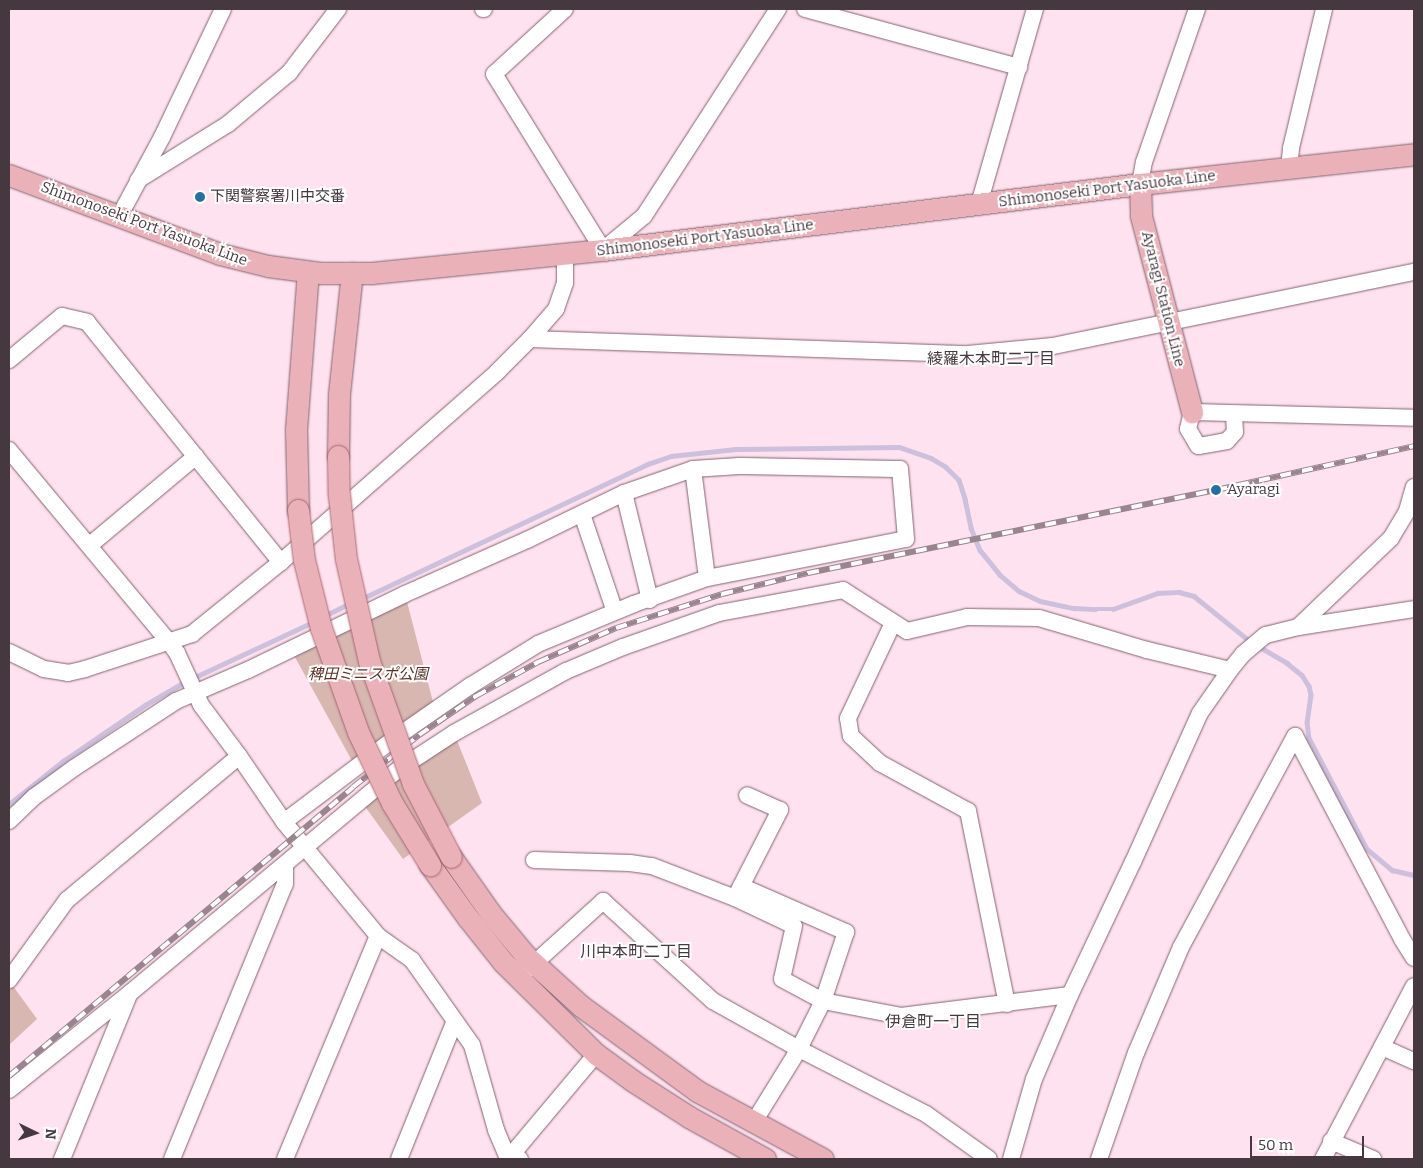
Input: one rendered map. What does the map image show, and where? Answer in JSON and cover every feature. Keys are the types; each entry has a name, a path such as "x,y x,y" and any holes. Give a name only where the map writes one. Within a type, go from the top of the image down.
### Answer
{"main road":[{"name":"Shimonoseki Port Yasuoka Line","path":"9,175 220,254 268,266 308,272 352,273 426,268 603,250 1140,184 1414,154"},
{"name":"Ayaragi Station Line","path":"1140,184 1141,216 1192,412"},
{"path":"308,272 296,430 298,510 304,560 321,628 358,732 392,802 430,865 468,918 518,978 596,1054 633,1081 689,1117 765,1159"},
{"path":"352,273 346,314 339,394 339,495 346,559 369,662 413,784 451,857 491,914 534,963 581,1006 696,1091 823,1159"}],"street":[{"path":"120,215 162,137 223,9"},
{"path":"138,180 228,124 289,73 338,9"},
{"path":"565,9 494,74 603,250 644,216 778,9"},
{"path":"805,9 1019,67"},
{"path":"979,204 1035,9"},
{"path":"1140,184 1144,162 1197,9"},
{"path":"1289,168 1291,148 1324,9"},
{"path":"9,652 44,669 68,673 192,634 281,562 496,372 530,339 556,309 565,284 564,254"},
{"path":"530,339 968,354 1052,346 1414,272"},
{"path":"9,360 62,316 87,322 281,562"},
{"path":"1234,414 1235,432 1227,441 1198,446 1188,429 1192,412 1414,418"},
{"path":"9,450 169,642 177,653 201,705 284,822 378,936 412,960 472,1045 496,1130 512,1159 596,1054"},
{"path":"90,545 196,456"},
{"path":"9,822 34,796 176,701 191,684 248,670 405,594 624,493 693,469 739,466 900,469 906,539 707,578 538,644 470,686 395,738 284,822"},
{"path":"693,469 707,578"},
{"path":"1298,627 1398,529 1414,487"},
{"path":"624,493 650,600"},
{"path":"582,514 616,612"},
{"path":"1398,529 1414,526"},
{"path":"9,1090 285,866 400,769 454,733 566,671 623,647 719,613 843,590 907,631 967,616 1039,618 1147,650 1230,670"},
{"path":"1011,1159 1034,1079 1070,995 1133,862 1200,713 1230,670 1247,651 1263,638 1298,627 1414,609"},
{"path":"893,623 848,718 851,736 880,763 968,811 1007,1004"},
{"path":"1100,1159 1136,1053 1181,947 1294,736 1402,939 1414,958"},
{"path":"9,980 67,900 239,756"},
{"path":"738,892 780,810 747,795"},
{"path":"534,860 630,863 652,866 738,892 846,932 823,1001 799,1049 754,1122"},
{"path":"172,1159 285,884 285,866"},
{"path":"738,892 794,926 782,979 823,1001 902,1016 1070,995"},
{"path":"518,978 603,901 713,1001 799,1049 926,1114 988,1159"},
{"path":"285,1159 378,936"},
{"path":"1323,1159 1414,986"},
{"path":"62,1159 130,993"},
{"path":"399,1159 454,1022"},
{"path":"1382,1047 1414,1061"},
{"path":"1331,1141 1373,1159"}],"green space":[{"name":"稗田ミニスポ公園","path":"405,594 436,709 356,768 291,650"},
{"path":"454,733 482,803 403,859 361,801"},
{"path":"13,986 37,1019 9,1045 9,991"}],"waterway":[{"path":"361,599 648,464 671,456 736,449 899,447 931,458 946,467 959,480 971,528 980,550 1000,575 1019,591 1040,601 1074,608 1095,609 1113,609 1158,593 1179,592 1194,596 1251,642"},
{"path":"324,616 351,603"},
{"path":"193,678 313,622"},
{"path":"1258,646 1287,663 1302,675 1309,686 1311,695 1307,722 1309,738 1367,849 1392,870 1414,875"},
{"path":"9,804 63,761 145,705 186,681"}],"railway":[{"path":"9,1076 353,787 419,735 476,696 538,662 616,628 722,594 808,573 1216,490 1414,446"}],"place":[{"name":"下関警察署川中交番","path":"200,197"},
{"name":"Ayaragi","path":"1216,490"}],"district":[{"name":"綾羅木本町二丁目","path":"991,359"},
{"name":"川中本町二丁目","path":"636,952"},
{"name":"伊倉町一丁目","path":"933,1022"}]}
